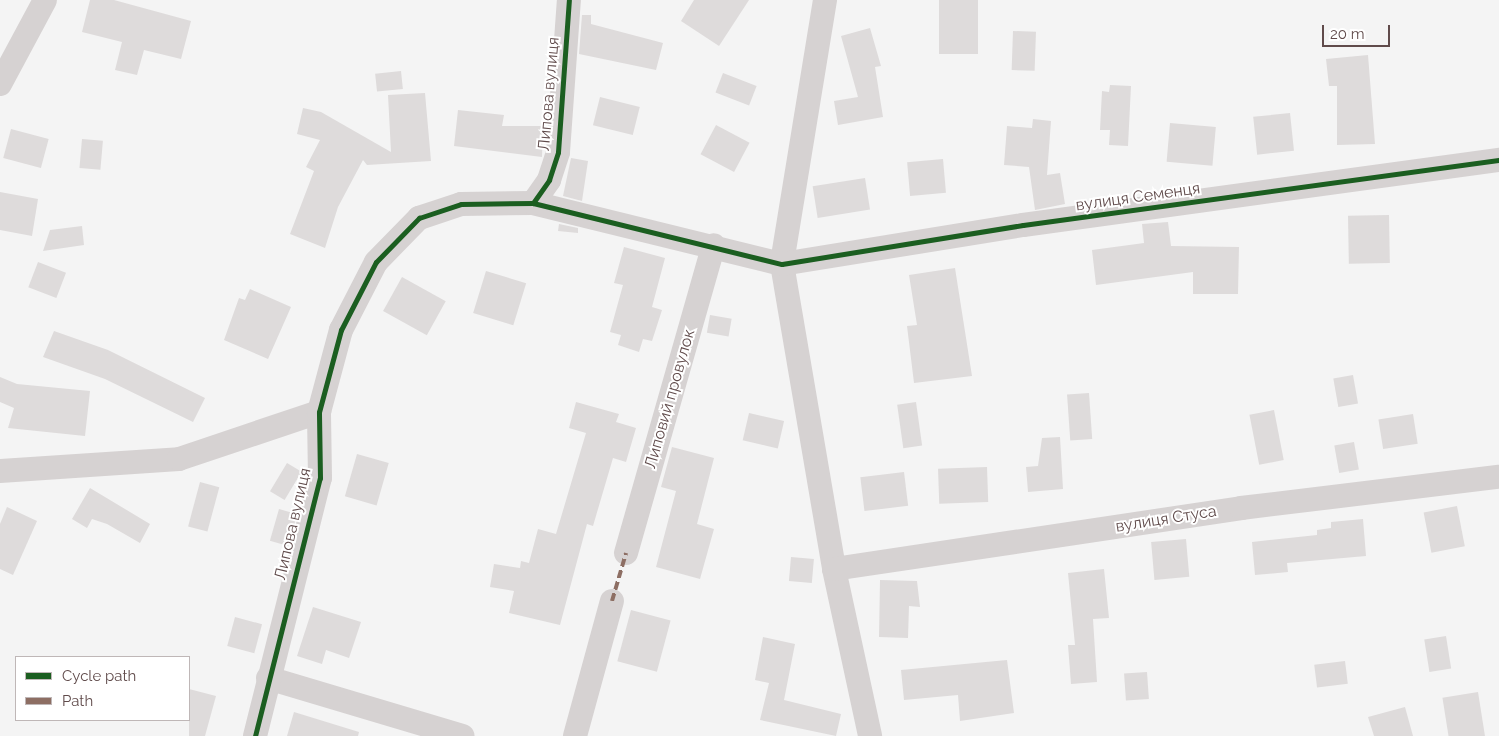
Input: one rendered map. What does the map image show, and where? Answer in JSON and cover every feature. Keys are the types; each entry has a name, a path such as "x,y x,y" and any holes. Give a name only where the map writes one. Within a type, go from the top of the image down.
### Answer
{"street":[{"path":"0,84 44,0"},
{"name":"Липова вулиця","path":"255,736 268,678 320,478 319,412 341,330 376,262 419,218 461,204 534,203 549,180 558,152 569,0"},
{"path":"825,0 782,264 834,569 870,736"},
{"name":"вулиця Семенця","path":"782,264 1023,225 1499,160"},
{"path":"534,203 714,245 782,264"},
{"name":"Липовий провулок","path":"626,554 714,245"},
{"path":"0,471 179,459 319,412"},
{"name":"вулиця Стуса","path":"834,569 1241,508 1499,477"},
{"path":"575,736 612,601"},
{"path":"268,678 463,736"}],"building":[{"path":"90,0 114,0 191,21 181,59 144,50 137,75 115,70 122,42 82,32"},
{"path":"694,0 749,0 719,46 681,21"},
{"path":"939,0 978,0 978,54 939,54"},
{"path":"582,15 591,15 591,24 663,43 656,70 579,54"},
{"path":"870,28 881,66 875,67 883,117 838,125 834,101 858,97 841,36"},
{"path":"1013,31 1036,32 1035,71 1012,70"},
{"path":"1368,55 1375,144 1337,145 1337,86 1329,86 1326,59"},
{"path":"401,71 403,89 377,92 375,74"},
{"path":"723,73 757,86 749,106 715,93"},
{"path":"1110,85 1131,86 1128,146 1109,145 1110,130 1100,130 1102,91 1109,92"},
{"path":"425,93 431,161 367,165 363,160 338,207 325,248 290,234 314,171 306,167 320,140 297,134 303,108 321,112 391,152 388,95"},
{"path":"600,97 640,107 633,135 593,125"},
{"path":"458,110 504,115 502,126 543,126 542,157 454,146"},
{"path":"1290,113 1294,151 1257,155 1253,117"},
{"path":"1033,119 1051,121 1047,175 1060,173 1065,204 1035,210 1029,167 1004,165 1007,126 1032,128"},
{"path":"1170,123 1216,127 1212,166 1167,162"},
{"path":"716,125 750,143 734,172 701,154"},
{"path":"11,129 49,139 41,168 3,158"},
{"path":"82,139 103,141 100,170 79,168"},
{"path":"571,158 588,161 582,201 563,196"},
{"path":"943,159 946,193 910,196 907,162"},
{"path":"865,178 870,210 818,218 813,186"},
{"path":"0,192 38,199 32,236 0,230"},
{"path":"1389,215 1390,263 1349,264 1348,216"},
{"path":"1168,222 1171,246 1239,247 1238,294 1193,294 1193,272 1096,285 1092,250 1144,243 1142,224"},
{"path":"559,224 578,228 578,233 558,231"},
{"path":"82,226 84,245 43,251 50,230"},
{"path":"624,247 665,258 652,307 662,310 652,341 643,339 639,352 618,345 621,335 610,332 623,285 614,283"},
{"path":"38,262 66,273 56,298 28,287"},
{"path":"955,268 972,376 914,383 907,326 917,325 909,275"},
{"path":"486,271 526,283 513,325 473,313"},
{"path":"402,277 446,301 427,335 383,311"},
{"path":"250,289 291,307 268,359 224,340 239,298 245,300"},
{"path":"710,315 732,319 729,337 707,333"},
{"path":"54,331 108,350 205,398 193,422 105,379 43,357"},
{"path":"1353,375 1358,404 1338,407 1333,378"},
{"path":"0,377 17,384 90,391 85,436 8,428 14,408 0,402"},
{"path":"1089,393 1092,439 1070,440 1067,395"},
{"path":"576,402 619,414 616,422 636,428 626,462 613,458 593,526 587,524 560,625 509,613 514,591 490,587 494,564 520,568 521,561 529,563 538,529 556,534 586,433 569,428"},
{"path":"916,402 922,446 903,448 897,405"},
{"path":"1274,410 1284,460 1259,465 1249,415"},
{"path":"749,413 784,421 778,448 743,440"},
{"path":"1413,414 1418,444 1383,449 1378,419"},
{"path":"1060,437 1063,489 1028,492 1026,467 1038,466 1042,438"},
{"path":"1354,442 1359,470 1339,473 1334,445"},
{"path":"672,447 714,458 697,524 714,529 700,579 656,567 676,491 661,487"},
{"path":"357,454 389,463 377,505 345,496"},
{"path":"287,463 302,472 285,500 270,491"},
{"path":"987,467 988,502 939,504 938,469"},
{"path":"904,472 908,506 864,511 860,477"},
{"path":"200,482 219,487 207,532 188,526"},
{"path":"90,488 150,524 140,543 107,524 92,519 87,528 72,519"},
{"path":"1457,506 1465,546 1431,553 1424,512"},
{"path":"7,507 37,521 13,575 0,569 0,524"},
{"path":"279,509 297,514 288,546 270,541"},
{"path":"1363,519 1366,556 1287,563 1288,572 1255,575 1252,542 1317,535 1317,530 1331,528 1331,522"},
{"path":"1186,539 1189,577 1154,580 1151,542"},
{"path":"791,557 814,559 812,583 789,581"},
{"path":"1104,569 1109,618 1093,619 1097,682 1071,684 1068,645 1075,645 1068,573"},
{"path":"880,580 917,581 920,607 909,606 908,638 879,637"},
{"path":"313,607 361,622 349,658 326,650 322,664 297,656"},
{"path":"631,610 671,621 657,672 617,661"},
{"path":"235,617 262,624 254,653 227,646"},
{"path":"1446,636 1451,669 1429,672 1424,639"},
{"path":"763,637 795,644 784,700 841,714 836,736 760,720 769,683 755,680"},
{"path":"1007,660 1014,713 960,721 958,695 904,700 901,670"},
{"path":"1345,661 1348,684 1317,688 1314,665"},
{"path":"1147,672 1149,699 1126,701 1124,674"},
{"path":"190,689 216,696 205,736 189,736"},
{"path":"1478,692 1485,736 1449,736 1442,698"},
{"path":"1405,707 1413,736 1374,736 1368,717"},
{"path":"294,712 359,732 358,736 287,736"}],"marked path":[{"path":"612,601 626,553"}],"cycle path":[{"path":"255,736 320,478 319,412 341,330 376,262 419,218 461,204 533,203 549,180 558,152 569,0"},
{"path":"533,203 782,264 1023,225 1499,160"}]}
